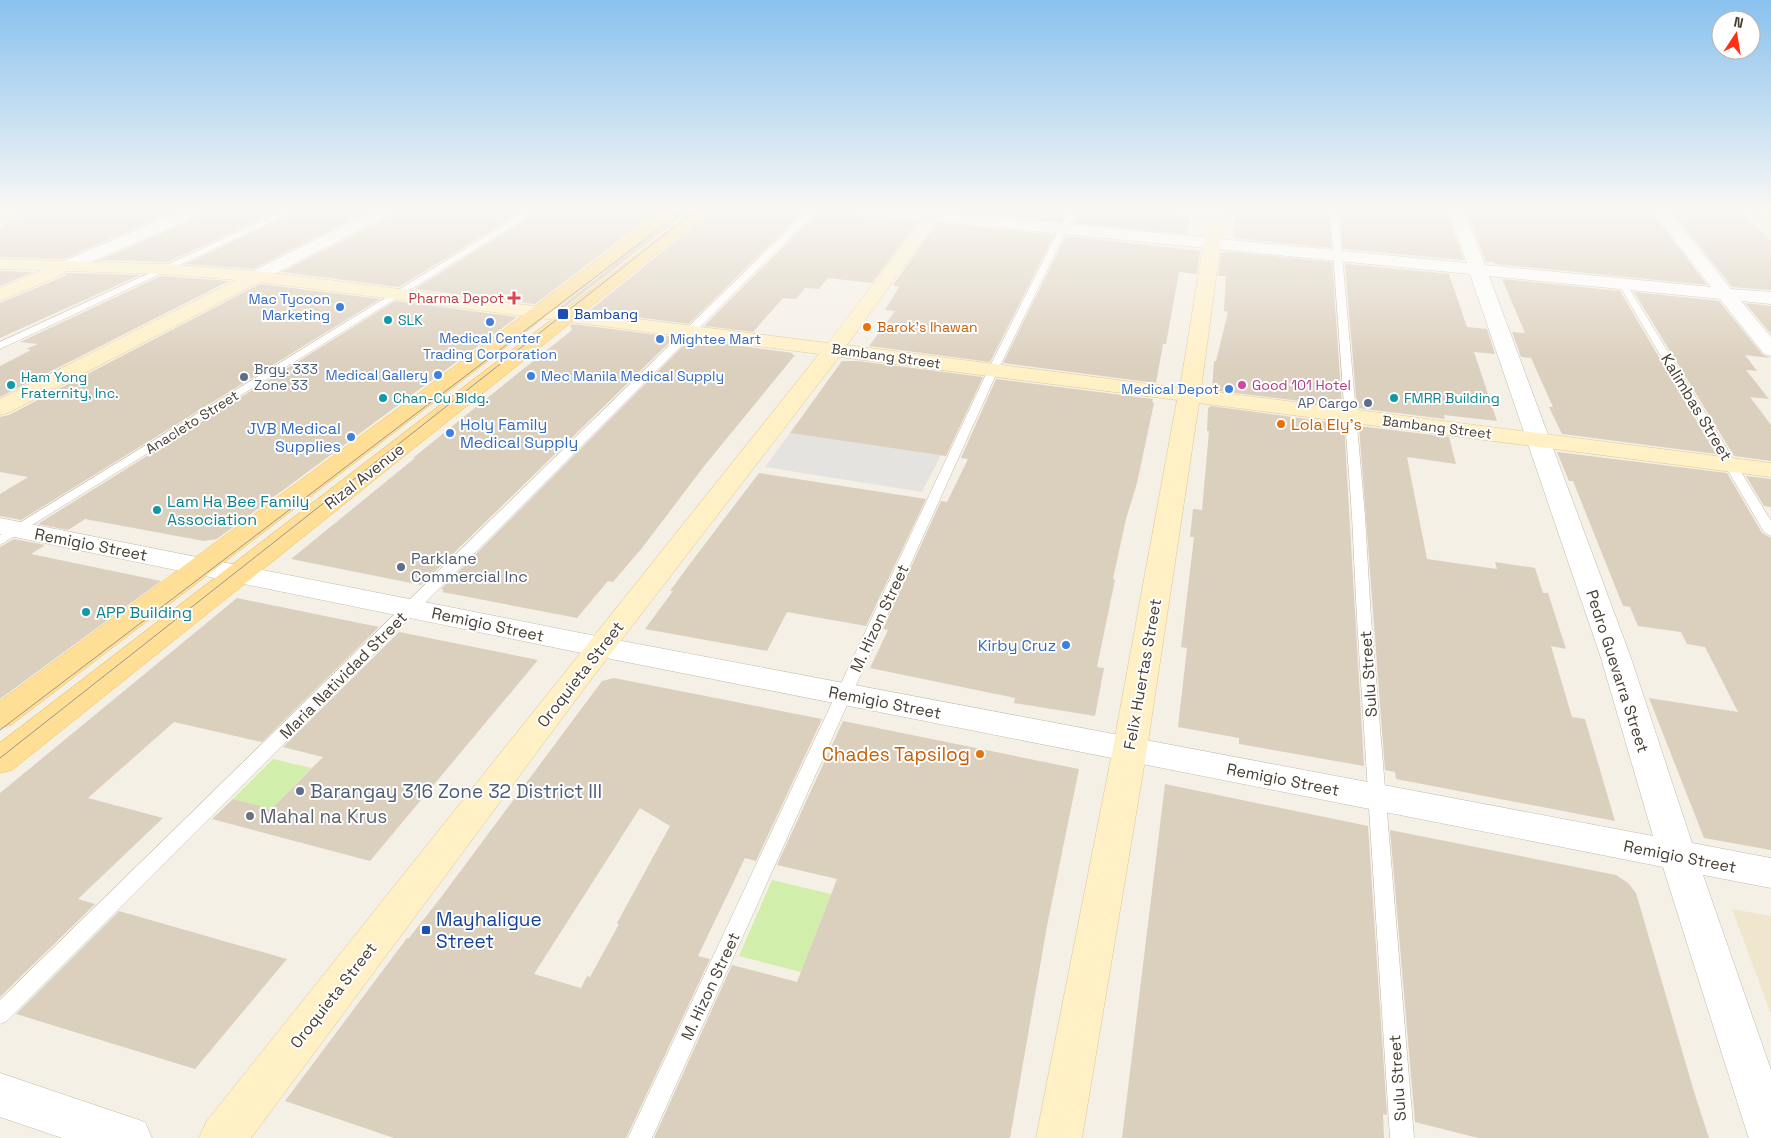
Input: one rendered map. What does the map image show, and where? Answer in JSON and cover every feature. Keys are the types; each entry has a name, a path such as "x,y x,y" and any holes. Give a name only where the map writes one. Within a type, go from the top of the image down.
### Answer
{"main road":[{"name":"Rizal Avenue","path":"0,717 606,262"},
{"name":"Rizal Avenue","path":"0,761 638,262"}],"street":[{"path":"0,295 76,262"},
{"path":"0,408 284,262"},
{"name":"Oroquieta Street","path":"222,1138 834,349 899,262"},
{"name":"Felix Huertas Street","path":"1059,1138 1130,748 1189,396 1209,262"},
{"path":"1408,262 1771,298"},
{"name":"Pedro Guevarra Street","path":"1475,262 1616,658 1678,856 1771,1136"},
{"path":"1700,262 1771,350"},
{"name":"Bambang Street","path":"0,264 164,269 257,276 1771,470"},
{"name":"Remigio Street","path":"6,532 239,573 601,647 1130,748 1771,874"},
{"path":"0,1095 129,1138"}],"lane":[{"path":"0,346 179,262"},
{"name":"Anacleto Street","path":"6,532 450,262"},
{"name":"Maria Natividad Street","path":"0,1014 760,262"},
{"name":"M. Hizon Street","path":"640,1138 993,370 1045,262"},
{"name":"Sulu Street","path":"1337,262 1363,563 1364,619 1402,1138"},
{"name":"Kalimbas Street","path":"1622,283 1771,532"}],"shaded area":[{"path":"790,433 941,455 922,492 765,467"},
{"path":"1732,909 1771,916 1771,1014"}],"green space":[{"path":"273,759 311,768 271,809 233,799"},
{"path":"772,880 831,894 801,972 739,956"}],"building":[{"path":"190,262 267,262 253,269 186,264"},
{"path":"301,262 440,262 399,287 282,272"},
{"path":"458,262 591,262 535,304 415,289"},
{"path":"617,262 623,262 564,308 560,307"},
{"path":"649,262 752,262 689,324 589,311"},
{"path":"768,262 888,262 872,283 828,278 819,289 805,288 796,299 783,298 753,332 704,326"},
{"path":"909,262 1040,262 990,362 869,346 895,311 885,310 899,287 893,285"},
{"path":"1053,262 1199,262 1197,274 1179,272 1166,344 1163,344 1156,383 1003,363"},
{"path":"1220,262 1332,262 1342,406 1212,390 1214,361 1216,361 1228,312 1224,311 1226,276 1218,276"},
{"path":"1494,262 1690,262 1707,285 1495,264"},
{"path":"1712,262 1771,262 1771,290 1732,287"},
{"path":"1345,264 1449,274 1467,327 1487,329 1495,354 1474,352 1497,421 1444,415 1445,419 1357,408"},
{"path":"0,271 33,272 0,286"},
{"path":"67,273 140,275 0,338 0,303 65,276"},
{"path":"161,276 229,281 0,397 0,366 31,350 26,349 38,344 20,342"},
{"path":"1502,279 1620,291 1716,454 1562,434 1549,407 1553,407 1531,358 1521,357 1512,332 1525,333"},
{"path":"260,284 380,299 21,520 0,516 0,494 28,477 0,472 0,417 9,415"},
{"path":"1634,292 1719,301 1763,355 1770,358 1745,355 1757,371 1746,370 1769,399 1750,397 1771,425 1771,461 1734,456"},
{"path":"395,301 517,317 217,539 204,541 85,519 68,530 38,524"},
{"path":"1745,303 1771,306 1771,334"},
{"path":"572,324 675,337 421,585 291,559 572,330 570,326"},
{"path":"690,339 793,353 792,355 795,355 613,582 608,581 577,618 442,592 444,590 441,589"},
{"path":"842,361 858,361 983,377 946,456 790,433"},
{"path":"996,379 1153,399 1152,402 1154,403 1137,483 1126,519 1113,579 1115,580 1097,667 1104,668 1095,716 1014,703 1015,698 870,668 888,630 883,629 941,501 947,502 968,459 961,458"},
{"path":"1211,406 1344,424 1364,766 1239,744 1239,738 1178,727 1187,648 1181,647 1194,537 1190,537 1193,509 1202,510 1209,431 1207,431 1208,408"},
{"path":"1359,426 1449,437 1456,464 1407,457 1427,559 1497,569 1495,562 1535,568 1543,593 1548,593 1566,649 1551,646 1572,717 1585,719 1615,821 1396,779 1395,772 1385,770"},
{"path":"1557,452 1727,473 1762,533 1771,538 1771,850 1704,838 1649,698 1738,712 1705,647 1687,644 1681,632 1638,626 1630,607 1623,606 1573,481 1569,481"},
{"path":"759,473 926,499 866,626 787,612 767,651 645,629 673,591 670,591 689,565"},
{"path":"1746,476 1771,479 1771,507 1764,506"},
{"path":"14,539 45,545 31,554 161,581 0,699 0,547"},
{"path":"237,598 379,627 262,742 174,722 88,798 163,818 78,899 95,904 0,997 0,793"},
{"path":"399,632 538,660 370,861 212,819 233,799 271,809 323,757 283,747"},
{"path":"614,678 822,719 756,861 745,858 698,956 710,959 626,1138 394,1138 285,1101 407,938 409,938 442,896 602,681","holes":["640,808 670,826 590,977 587,976 581,988 534,974"]},
{"path":"843,721 1079,769 1047,926 1010,1138 654,1138 732,965 797,982 837,879 777,865"},
{"path":"1165,784 1368,826 1387,1115 1383,1114 1384,1138 1122,1138"},
{"path":"1390,830 1616,875 1628,883 1636,893 1709,1138 1478,1138 1415,1122"},
{"path":"119,911 287,959 195,1069 16,1014"}],"tram line":[{"path":"0,730 615,262"},
{"path":"0,758 630,262"}],"place":[{"name":"Pharma Depot","path":"514,298"},
{"name":"Mac Tycoon Marketing","path":"340,307"},
{"name":"Bambang","path":"563,314"},
{"name":"SLK","path":"388,320"},
{"name":"Medical Center Trading Corporation","path":"490,322"},
{"name":"Barok's Ihawan","path":"867,327"},
{"name":"Mightee Mart","path":"660,339"},
{"name":"Medical Gallery","path":"438,375"},
{"name":"Mec Manila Medical Supply","path":"531,376"},
{"name":"Brgy. 333 Zone 33","path":"244,377"},
{"name":"Ham Yong Fraternity, Inc.","path":"11,385"},
{"name":"Good 101 Hotel","path":"1242,385"},
{"name":"Medical Depot","path":"1229,389"},
{"name":"Chan-Cu Bldg.","path":"383,398"},
{"name":"FMRR Building","path":"1394,398"},
{"name":"AP Cargo","path":"1368,403"},
{"name":"Lola Ely's","path":"1281,424"},
{"name":"Holy Family Medical Supply","path":"450,433"},
{"name":"JVB Medical Supplies","path":"351,437"},
{"name":"Lam Ha Bee Family Association","path":"157,510"},
{"name":"Parklane Commercial Inc","path":"401,567"},
{"name":"APP Building","path":"86,612"},
{"name":"Kirby Cruz","path":"1066,645"},
{"name":"Chades Tapsilog","path":"980,754"},
{"name":"Barangay 316 Zone 32 District III","path":"300,791"},
{"name":"Mahal na Krus","path":"250,816"},
{"name":"Mayhaligue Street","path":"426,930"}]}
